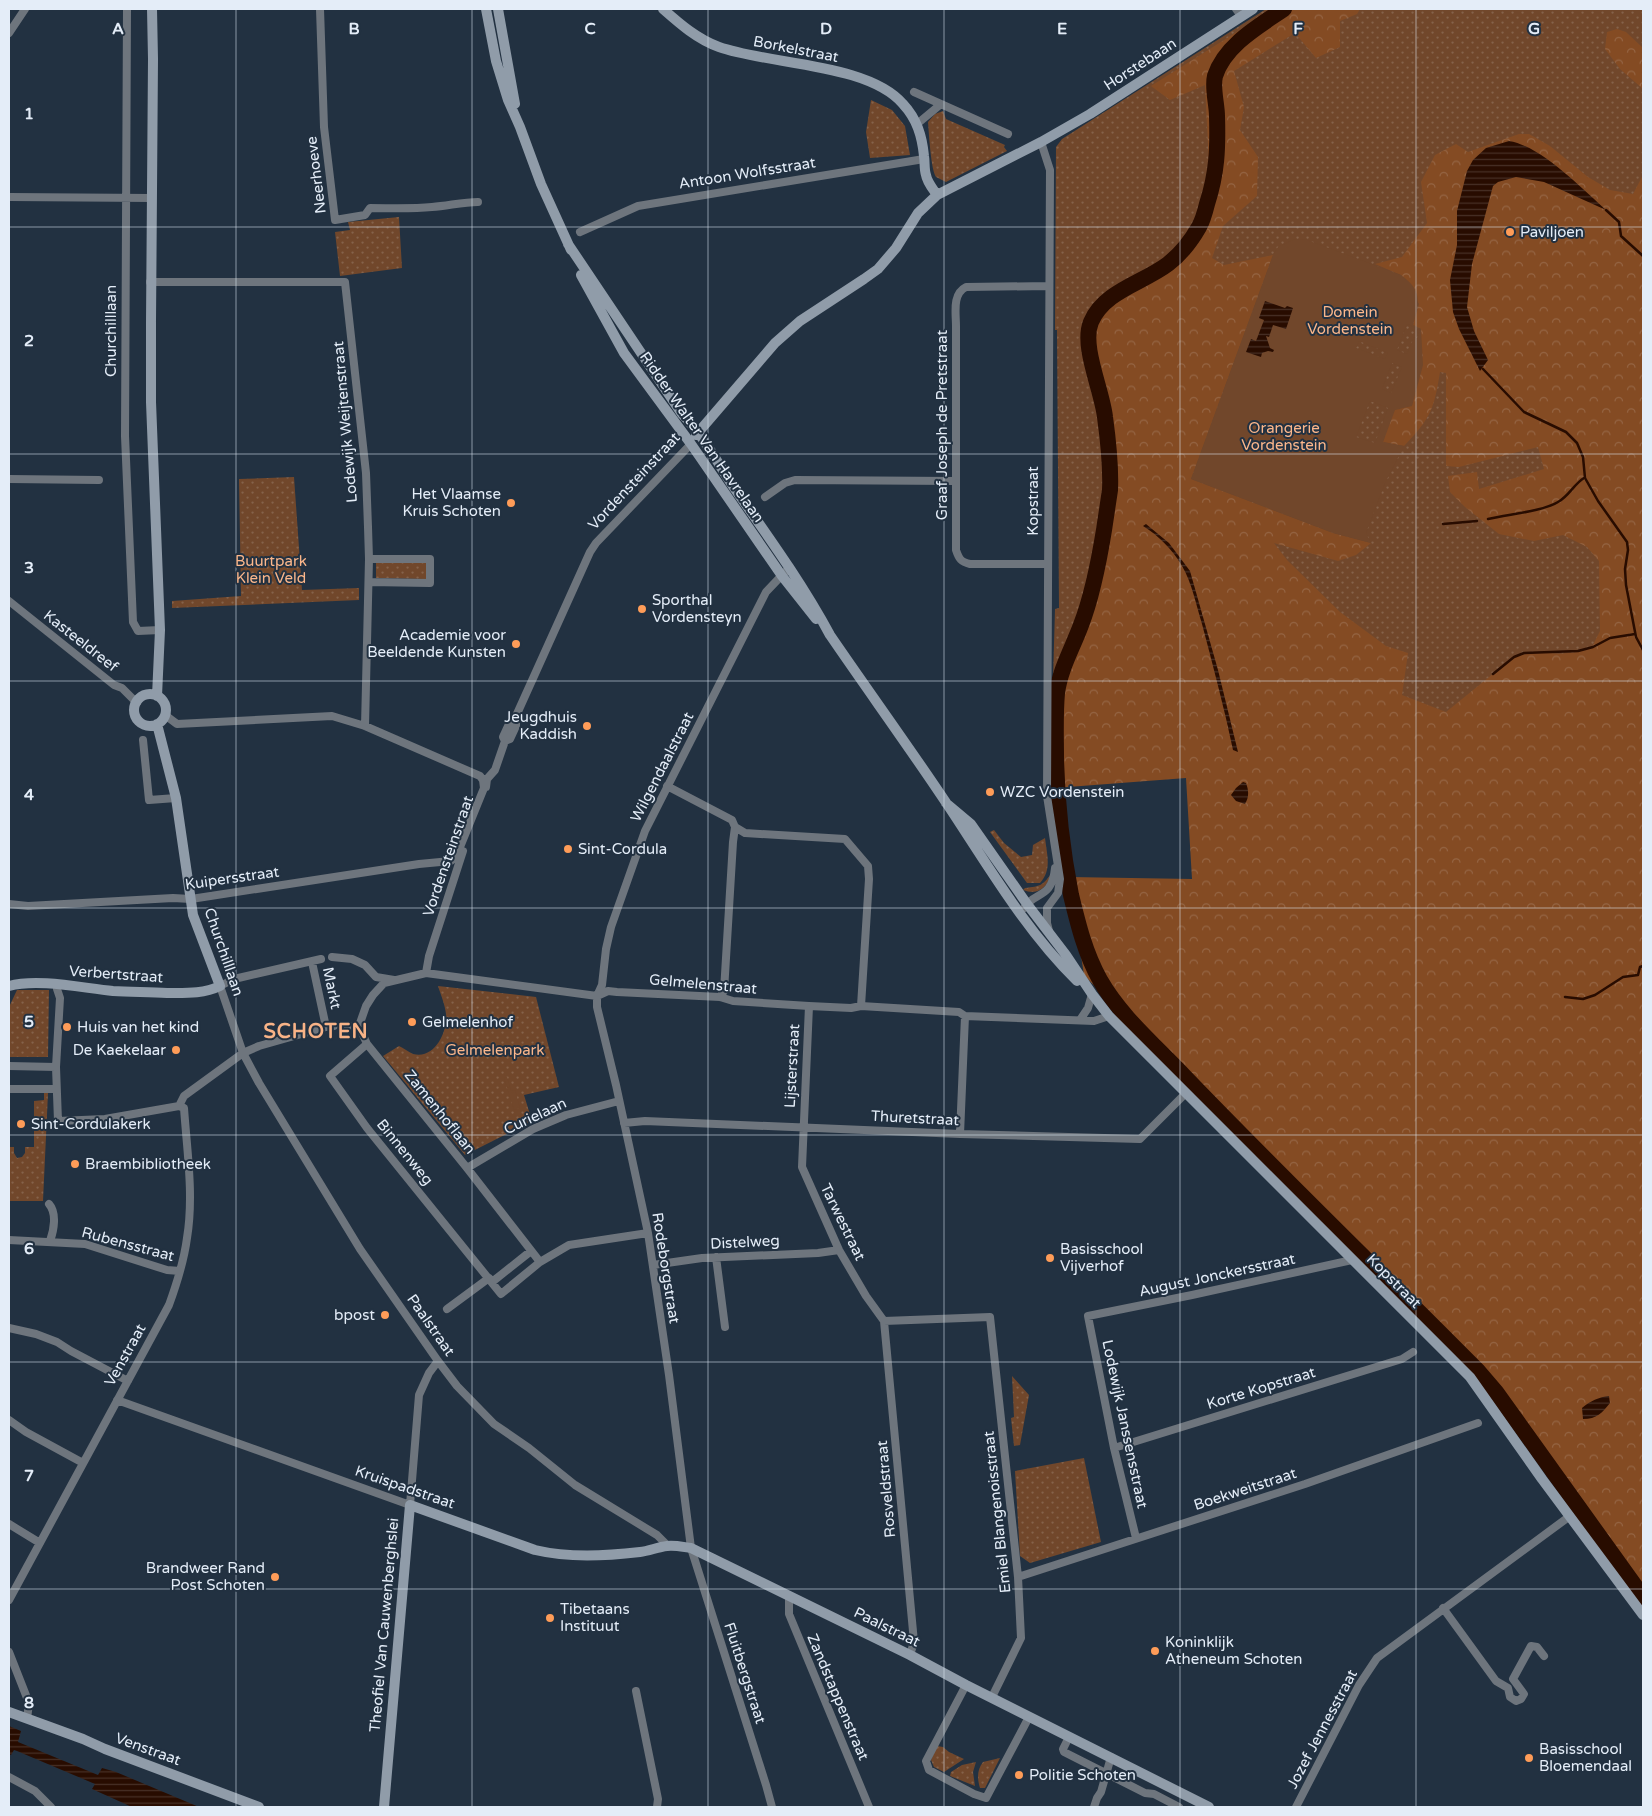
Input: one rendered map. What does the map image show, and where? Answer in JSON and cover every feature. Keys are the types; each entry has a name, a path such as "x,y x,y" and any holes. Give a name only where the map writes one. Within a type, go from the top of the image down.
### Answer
{"street":[{"path":"9,34 25,9"},
{"name":"Churchilllaan","path":"127,9 125,436 134,622 138,631 160,630"},
{"path":"152,9 154,59 150,282 151,402 160,630 157,696"},
{"name":"Neerhoeve","path":"320,9 324,127 335,220 365,215 370,208 406,209 462,202 478,202"},
{"name":"Ridder Walter Van Havrelaan","path":"486,9 496,61 508,100 520,126 541,184 584,282 624,354 691,444 782,576 830,635 1021,914 1058,962 1092,994"},
{"name":"Ridder Walter Van Havrelaan","path":"498,9 520,126"},
{"name":"Borkelstraat","path":"663,9 684,28 718,47 847,74 878,85 902,102 917,124 922,138 926,175 937,195"},
{"name":"Horstebaan","path":"1041,142 1090,114 1238,13 1253,9"},
{"path":"914,92 1008,134"},
{"path":"917,124 941,104"},
{"name":"Vordensteinstraat","path":"426,973 429,956 460,860 486,792 487,779 495,770 505,741 510,739 516,726 516,716 563,609 596,543 691,444 698,431 718,412 775,343 800,321 878,269 896,248 918,213 937,195 1041,142"},
{"name":"Kopstraat","path":"1030,908 1047,908 1058,893 1060,879 1047,796 1050,170 1041,142"},
{"name":"Antoon Wolfsstraat","path":"580,232 638,206 924,159"},
{"path":"9,197 151,198"},
{"name":"Ridder Walter Van Havrelaan","path":"568,244 682,414 698,431 789,566 816,608 830,635"},
{"name":"Lodewijk Weijtenstraat","path":"150,282 345,282 366,473 370,559 365,726"},
{"name":"Graaf Joseph de Pretstraat","path":"1048,564 970,564 962,562 958,557 956,550 956,326 958,295 961,289 966,287 1049,286"},
{"path":"9,479 99,480"},
{"path":"765,497 785,483 795,480 956,481"},
{"path":"368,582 430,583 430,559 370,559"},
{"name":"Wilgendaalstraat","path":"597,996 602,985 606,949 622,894 645,831 766,592 789,566"},
{"name":"Kasteeldreef","path":"9,601 114,684 122,688 137,702"},
{"path":"144,696 157,696 165,704 165,715 157,724 146,725 137,719 135,714 137,702 144,696"},
{"path":"165,715 177,724 332,716 365,726"},
{"name":"Churchilllaan","path":"157,724 176,798 194,915 243,1053"},
{"name":"Vordensteinstraat","path":"365,726 480,776 483,780 484,788 456,857"},
{"path":"143,740 149,800 176,798"},
{"path":"667,786 732,820 735,826 745,833 845,839 868,866 869,880 861,1006"},
{"name":"Ridder Walter Van Havrelaan","path":"946,802 971,824 1092,994"},
{"path":"720,997 724,991 735,826"},
{"name":"Kuipersstraat","path":"9,904 28,906 173,898 191,900 419,864 451,861 456,857"},
{"name":"Kopstraat","path":"1021,914 1048,890 1053,882 1056,861"},
{"path":"1047,908 1047,923 1050,935"},
{"path":"332,957 352,959 365,965 376,977 394,980"},
{"path":"312,962 321,959"},
{"name":"Markt","path":"179,1106 184,1096 243,1053 259,1046 330,1027 312,962 234,979 220,986"},
{"name":"Gelmelenstraat","path":"394,980 426,973 597,996 608,991 720,997 733,1001 809,1006 851,1008 861,1006 959,1012 965,1016 1094,1021 1109,1016"},
{"path":"346,1027 359,1026 366,1006 373,995 384,984 394,980"},
{"name":"Verbertstraat","path":"9,986 22,983 115,991 185,993 208,992 220,986"},
{"path":"57,985 60,998 56,1067 58,1121 105,1119 179,1106"},
{"path":"1080,1020 1088,1008 1092,994"},
{"name":"Kopstraat","path":"1092,994 1109,1016 1470,1377 1643,1614"},
{"name":"Rodeborgstraat","path":"597,996 597,1007 648,1233 691,1548"},
{"name":"Lijsterstraat","path":"803,1127 809,1006"},
{"path":"960,1134 965,1016"},
{"name":"Zamenhoflaan","path":"359,1026 366,1044 467,1168 540,1262"},
{"name":"Binnenweg","path":"366,1044 330,1076 367,1128 490,1280"},
{"name":"Paalstraat","path":"243,1053 360,1249 457,1386 494,1424 529,1448 576,1485 657,1535 668,1546"},
{"path":"9,1066 56,1067"},
{"path":"9,1089 56,1089"},
{"name":"Thuretstraat","path":"624,1123 646,1121 960,1134 1140,1139 1186,1093"},
{"name":"Curielaan","path":"467,1168 534,1129 558,1118 588,1108 619,1101"},
{"name":"Venstraat","path":"9,1600 169,1305 180,1272 188,1238 190,1199 184,1108 179,1106"},
{"name":"Tarwestraat","path":"803,1127 802,1166 838,1250 866,1296 884,1321"},
{"path":"49,1204 52,1208 54,1223 50,1241"},
{"path":"490,1280 501,1294 540,1262 569,1245 648,1233"},
{"name":"Rubensstraat","path":"9,1240 85,1244 167,1270 180,1272"},
{"name":"Distelweg","path":"653,1265 716,1257 818,1253 838,1250"},
{"path":"447,1308 531,1251"},
{"path":"716,1257 725,1327"},
{"name":"August Jonckersstraat","path":"1088,1316 1352,1260"},
{"name":"Lodewijk Janssensstraat","path":"1088,1316 1114,1448 1136,1538"},
{"name":"Emiel Blangenoisstraat","path":"884,1321 990,1317 1018,1576 1021,1638 992,1697"},
{"name":"Rosveldstraat","path":"884,1321 914,1642 910,1654"},
{"path":"9,1328 36,1334 56,1342 128,1381"},
{"name":"Korte Kopstraat","path":"1114,1448 1402,1359 1414,1352"},
{"name":"Theofiel Van Cauwenberghslei","path":"384,1807 419,1395 429,1372 438,1361"},
{"name":"Kruispadstraat","path":"117,1400 535,1550 572,1556 642,1552 668,1546 691,1548"},
{"path":"9,1420 26,1432 83,1463"},
{"name":"Boekweitstraat","path":"1018,1576 1305,1484 1478,1423"},
{"name":"Jozef Jennesstraat","path":"1296,1807 1358,1684 1377,1658 1570,1516"},
{"path":"9,1524 40,1543"},
{"name":"Paalstraat","path":"691,1548 910,1654 966,1685 1209,1807"},
{"name":"Fluitbergstraat","path":"691,1548 772,1807"},
{"name":"Zandstappenstraat","path":"789,1596 789,1614 869,1807"},
{"path":"1444,1608 1496,1681 1508,1688"},
{"path":"1513,1678 1524,1694 1521,1699 1516,1701 1510,1697 1508,1688 1513,1678 1531,1646 1538,1647 1544,1656"},
{"path":"9,1652 29,1703 27,1719"},
{"path":"966,1685 926,1760 929,1770 974,1794 986,1798 1029,1717"},
{"path":"636,1691 658,1800 657,1807"},
{"name":"Venstraat","path":"9,1712 259,1807"},
{"path":"1069,1737 1063,1749 1064,1752 1145,1793 1154,1794 1179,1807"},
{"path":"1094,1807 1111,1757"},
{"path":"9,1778 35,1792 51,1807"}],"green space":[{"name":"Domein Vordenstein","path":"1266,9 1643,9 1643,1562 1271,879 1258,789 1060,693 1056,715 1055,788 1050,787 1055,609 1059,608 1057,330 1055,330 1056,147 1062,139"},
{"name":"Domein Vordenstein","path":"1273,9 1360,9 1357,14 1340,21 1340,47 1316,58 1295,33 1234,71 1244,107 1240,130 1258,157 1257,196 1223,226 1212,258 1224,265 1273,255 1191,479 1333,533 1371,543 1356,555 1338,561 1274,543 1287,560 1340,612 1386,646 1408,653 1402,695 1446,712 1515,656 1541,652 1559,654 1578,652 1592,647 1600,631 1599,561 1587,547 1563,535 1534,541 1499,534 1465,507 1450,492 1448,476 1477,472 1479,489 1544,469 1538,447 1459,467 1446,466 1446,373 1440,372 1436,395 1426,420 1404,446 1383,442 1421,329 1413,325 1419,304 1401,275 1375,264 1402,257 1427,223 1421,182 1435,155 1456,144 1468,152 1519,134 1529,134 1550,146 1588,177 1610,190 1633,194 1643,175 1643,1597 1494,1394 1232,1129 1084,975 1069,877 1192,879 1186,778 1055,788 1056,715 1065,659 1085,599 1099,530 1107,461 1099,398 1087,357 1087,324 1109,298 1154,274 1190,248 1211,206 1205,85 1170,100 1151,86"},
{"path":"1617,29 1626,32 1643,48 1643,89 1620,69 1605,49 1607,32"},
{"path":"871,100 892,110 905,126 910,155 870,158 866,132"},
{"path":"943,111 946,119 1005,145 1004,147 1007,151 946,182 936,177 932,160 928,122 935,114"},
{"path":"399,217 402,268 340,276 335,232 350,230 348,222"},
{"name":"Orangerie Vordenstein","path":"1295,239 1307,240 1401,275 1413,286 1418,297 1413,325 1421,329 1423,365 1412,406 1395,410 1383,442 1404,446 1385,483 1366,533 1371,543 1333,533 1191,479 1273,255 1278,247","holes":["1285,308 1273,325 1269,336 1266,336 1270,348 1262,353 1256,341 1264,320 1259,318","1407,324 1420,330 1417,338 1414,337 1407,354 1397,350","1359,341 1388,353 1385,359 1356,348","1392,363 1402,367 1391,393 1382,389","1370,401 1388,408 1375,443 1356,437"]},
{"name":"Buurtpark Klein Veld","path":"294,477 302,590 359,588 359,600 172,608 172,601 241,596 239,479"},
{"path":"376,562 427,563 426,579 376,578"},
{"path":"994,830 1004,843 1021,857 1032,855 1033,845 1045,838 1047,868 1044,878 1040,883 1027,883 990,832"},
{"path":"1052,873 1042,889 1034,892 1023,890 1041,885"},
{"name":"Gelmelenpark","path":"438,986 536,997 559,1087 524,1095 532,1121 465,1155 383,1056 399,1046 413,1054 421,1055 428,1053 438,1043 445,1028 446,1014"},
{"path":"17,990 49,990 48,1057 9,1057 9,1007"},
{"path":"507,1077 511,1091 515,1090 520,1108 514,1110 504,1078"},
{"path":"44,1093 48,1093 43,1201 9,1201 9,1147 14,1147 14,1153 17,1158 22,1157 25,1153 25,1147 34,1147 34,1101 44,1100"},
{"path":"1012,1376 1029,1395 1020,1445 1014,1446 1011,1418 1014,1417"},
{"path":"1084,1458 1101,1542 1030,1563 1020,1556 1015,1471"},
{"path":"937,1746 943,1747 964,1759 944,1772 934,1767 931,1760"},
{"path":"1000,1758 985,1788 980,1788 978,1774 983,1762"},
{"path":"976,1762 973,1772 975,1786 950,1776 951,1772 962,1765"}],"shaded area":[{"path":"1509,141 1521,144 1547,159 1606,210 1544,182 1516,177 1498,182 1493,186 1472,264 1467,307 1474,331 1488,360 1480,371 1459,329 1453,312 1450,280 1457,245 1457,211 1467,171 1473,160 1486,148"},
{"path":"1265,301 1285,308 1287,306 1293,308 1286,329 1273,325 1269,337 1266,336 1270,348 1274,350 1273,352 1262,353 1261,357 1246,352 1251,339 1256,341 1264,320 1259,318"},
{"path":"1146,524 1169,543 1190,571 1218,670 1238,752 1233,750 1196,602 1188,580 1174,554 1160,538 1143,526"},
{"path":"1243,782 1246,783 1248,791 1245,804 1236,801 1231,795"},
{"path":"1609,1396 1610,1403 1602,1412 1596,1417 1583,1419 1582,1408 1588,1403"},
{"path":"9,1726 21,1731 18,1742 98,1775 102,1768 116,1772 199,1807 132,1807 92,1789 95,1784 17,1751 14,1750 11,1755 9,1754"}],"waterway":[{"path":"1284,9 1244,37 1226,55 1215,76 1214,86 1217,111 1216,161 1205,213 1196,232 1181,252 1168,264 1114,295 1097,311 1091,322 1089,332 1090,355 1105,417 1109,453 1110,490 1100,554 1092,589 1081,625 1064,667 1057,693 1056,758 1059,810 1071,895 1086,949 1108,994 1140,1031 1478,1371 1496,1392 1643,1597"},
{"path":"1606,210 1619,222 1621,236 1643,256"},
{"path":"1483,369 1524,412 1566,432 1577,443 1583,457 1585,478 1598,501 1627,542 1626,585 1636,637 1643,650"},
{"path":"1488,519 1551,505 1562,499 1584,478"},
{"path":"1443,524 1477,521"},
{"path":"1493,674 1514,657 1524,653 1578,651 1593,647 1610,638 1635,634"},
{"path":"1565,997 1583,999 1595,995 1623,977 1638,975 1640,967 1643,966"}],"place":[{"name":"Paviljoen","path":"1510,232"},
{"name":"Het Vlaamse Kruis Schoten","path":"511,503"},
{"name":"Sporthal Vordensteyn","path":"642,609"},
{"name":"Academie voor Beeldende Kunsten","path":"516,644"},
{"name":"Jeugdhuis Kaddish","path":"587,726"},
{"name":"WZC Vordenstein","path":"990,792"},
{"name":"Sint-Cordula","path":"568,849"},
{"name":"Gelmelenhof","path":"412,1022"},
{"name":"Huis van het kind","path":"67,1027"},
{"name":"De Kaekelaar","path":"176,1050"},
{"name":"Sint-Cordulakerk","path":"21,1124"},
{"name":"Braembibliotheek","path":"75,1164"},
{"name":"Basisschool Vijverhof","path":"1050,1258"},
{"name":"bpost","path":"385,1315"},
{"name":"Brandweer Rand Post Schoten","path":"275,1577"},
{"name":"Tibetaans Instituut","path":"550,1618"},
{"name":"Koninklijk Atheneum Schoten","path":"1155,1651"},
{"name":"Basisschool Bloemendaal","path":"1529,1758"},
{"name":"Politie Schoten","path":"1019,1775"}],"district":[{"name":"SCHOTEN","path":"316,1031"}]}
